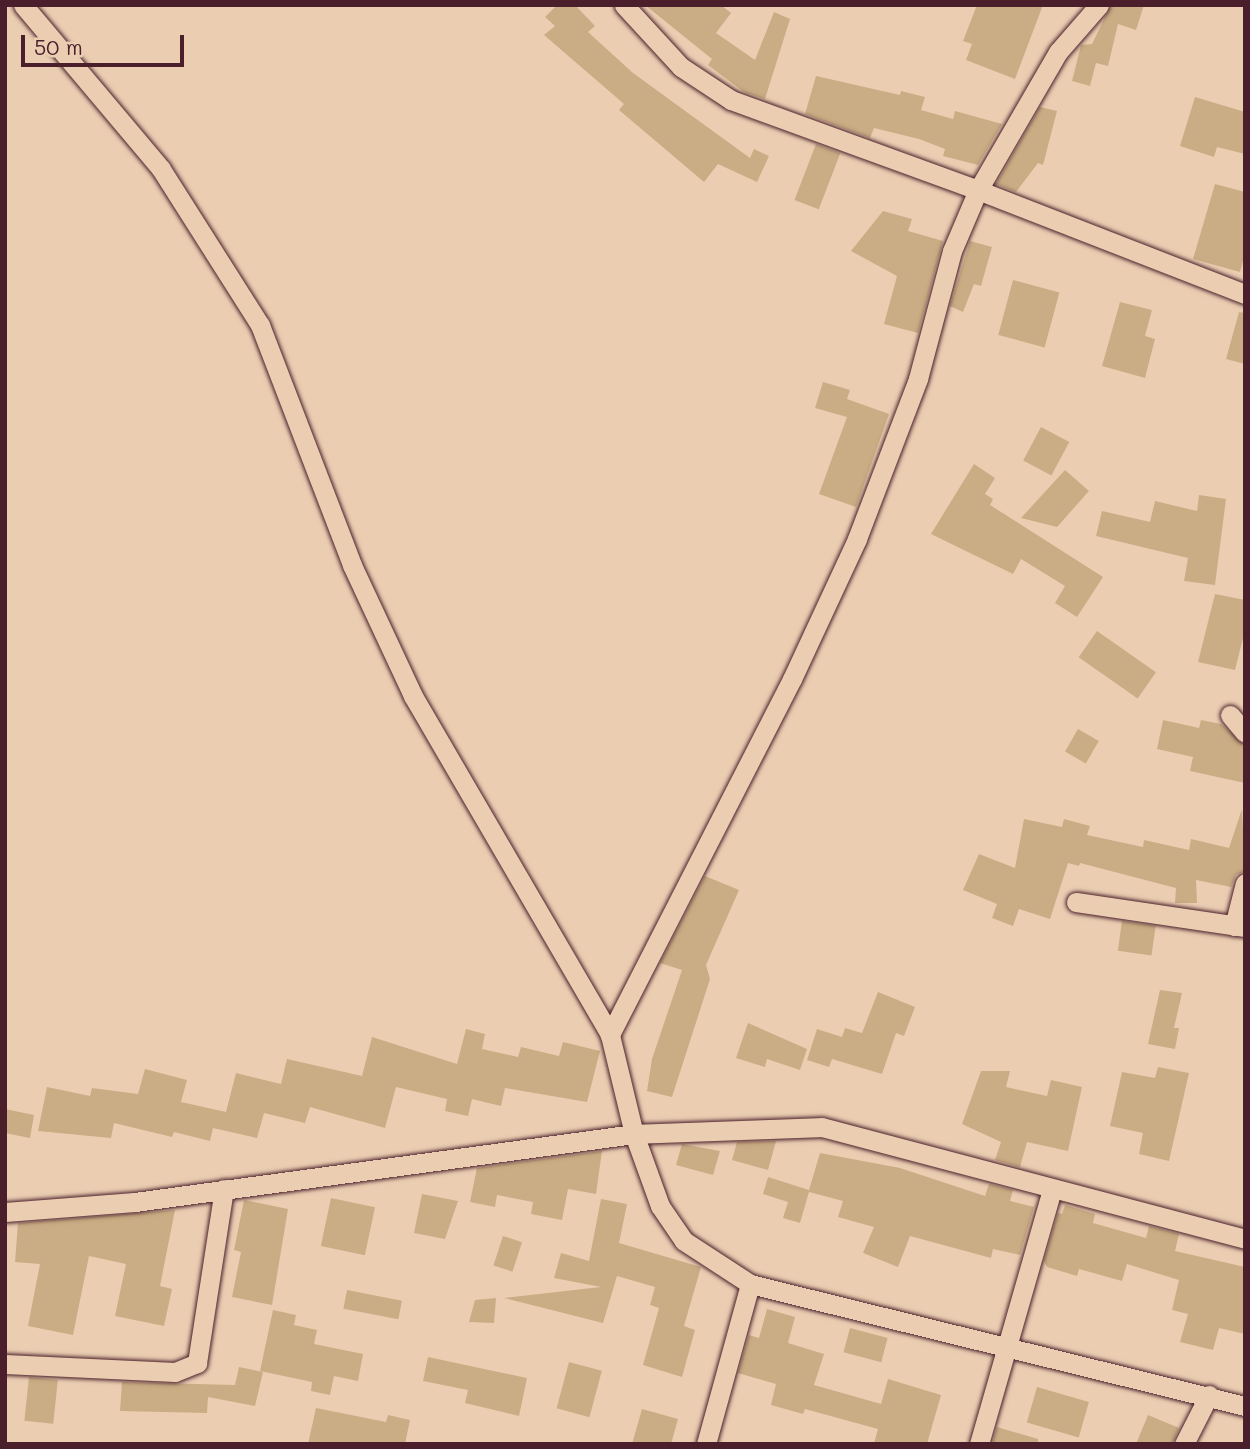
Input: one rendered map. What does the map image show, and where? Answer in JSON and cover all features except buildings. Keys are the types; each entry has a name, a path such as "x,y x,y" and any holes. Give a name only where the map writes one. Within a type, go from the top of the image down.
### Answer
{"street":[{"path":"23,5 161,169 260,326 352,565 413,696 610,1035 634,1135 660,1206 684,1241 750,1284 1010,1343 1209,1395 1243,1401"},
{"path":"624,5 681,67 731,100 978,190 1245,294"},
{"path":"610,1035 792,679 857,539 918,379 952,251 978,190 1058,52 1099,5"},
{"path":"1230,715 1245,733"},
{"path":"1076,902 1240,927 1245,883"},
{"path":"5,1212 135,1202 634,1135 822,1127 1245,1240"},
{"path":"5,1364 175,1372 197,1363 224,1189"},
{"path":"979,1444 1052,1189"},
{"path":"706,1444 750,1284"},
{"path":"1184,1444 1209,1395"}]}
